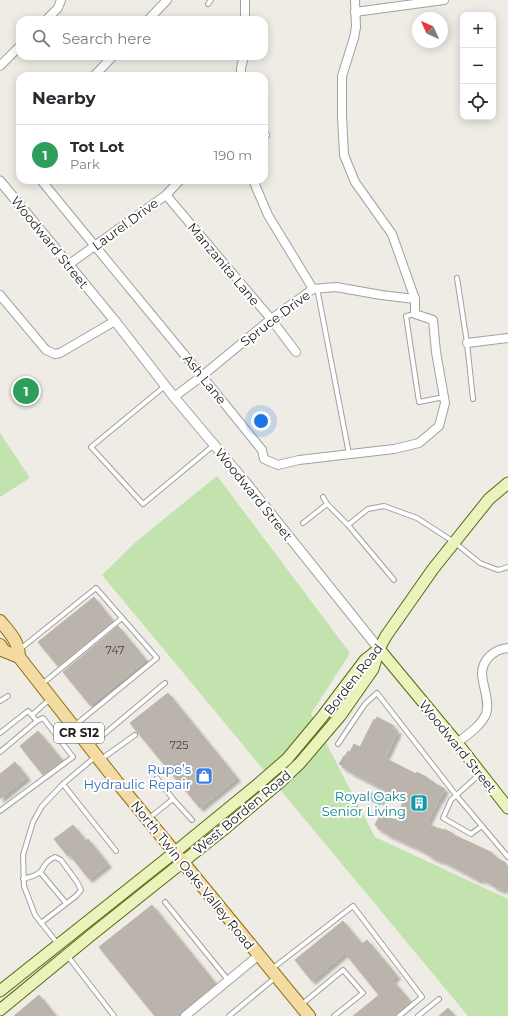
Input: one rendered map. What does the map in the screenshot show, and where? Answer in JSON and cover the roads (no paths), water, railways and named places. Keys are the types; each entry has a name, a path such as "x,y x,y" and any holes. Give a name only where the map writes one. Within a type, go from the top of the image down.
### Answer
{"main road":[{"name":"Borden Road","path":"175,852 258,785 287,759 314,728 365,660 379,649 386,636 454,542 489,499 508,483"},
{"name":"North Twin Oaks Valley Road","path":"0,621 41,684 95,754 308,1016"},
{"name":"North Twin Oaks Valley Road","path":"1,650 18,649"},
{"name":"West Borden Road","path":"0,1010 265,795 300,763 340,716 373,669 379,649"},
{"name":"Woodward Street","path":"379,649 457,743 508,808"},
{"name":"West Borden Road","path":"0,991 175,852"}],"street":[{"path":"50,16 58,8 61,0"},
{"path":"152,16 167,0"},
{"path":"245,0 245,16"},
{"path":"355,0 355,32 342,76 344,155 354,182 392,234 415,299 415,314 433,320 436,352 444,397"},
{"path":"355,12 444,0"},
{"path":"0,66 16,50"},
{"path":"98,72 109,60"},
{"path":"241,72 243,60"},
{"name":"Woodward Street","path":"0,181 165,386 247,484 379,649"},
{"name":"Ash Lane","path":"44,184 262,450 264,459 278,465 299,460 394,449 419,443 439,426 445,403 444,397"},
{"name":"Laurel Drive","path":"68,265 166,195 176,184"},
{"path":"255,184 268,215 315,289"},
{"name":"Manzanita Lane","path":"166,195 271,319 296,352"},
{"name":"Spruce Drive","path":"174,397 271,319 315,289 336,287 415,299"},
{"path":"0,294 46,350 55,354 60,353 114,322"},
{"path":"467,343 508,338"},
{"path":"457,743 480,724 486,714 488,702 482,674 488,658 493,652 502,648 508,648"},
{"path":"184,1016 259,955"}],"lane":[{"path":"208,4 211,0"},
{"path":"457,278 467,343 473,399"},
{"path":"315,289 349,455"},
{"path":"415,314 406,316 419,402 444,397"},
{"path":"165,386 91,447 143,504 214,445"},
{"path":"323,497 327,504 348,525 394,580"},
{"path":"303,523 327,504"},
{"path":"348,525 368,508 384,506 417,518 454,542 480,563 498,570 508,568"},
{"path":"18,649 96,588 157,658 74,726"},
{"path":"41,684 122,618"},
{"path":"59,944 35,915 24,886 22,855 33,822 42,806 165,683"},
{"path":"338,744 365,704 377,693 456,795 508,857"},
{"path":"0,701 8,696"},
{"path":"32,715 52,698"},
{"path":"0,733 28,711 37,721"},
{"path":"0,752 37,721 43,718 73,757 0,811"},
{"path":"95,754 135,735"},
{"path":"481,773 451,800 443,818 471,834 482,826"},
{"path":"157,778 192,820"},
{"path":"63,784 116,851"},
{"path":"148,819 173,799"},
{"path":"24,879 32,877 40,872 45,865 55,857 61,860 81,890 76,896 41,922"},
{"path":"40,872 66,903"},
{"path":"165,902 229,980"},
{"path":"229,1016 274,973 353,906 422,997 399,1016"},
{"path":"67,955 114,1016"},
{"path":"300,1006 343,970 363,993 334,1016"},
{"path":"418,1016 438,999"}],"water":[{"path":"366,792 370,792 384,798 383,800 386,802 384,806 381,804 380,806 367,799 368,797 364,796"}],"place":[{"name":"Tot Lot","path":"26,391"},
{"name":"Rupe’s Hydraulic Repair","path":"204,776"},
{"name":"Royal Oaks Senior Living","path":"419,803"}]}
